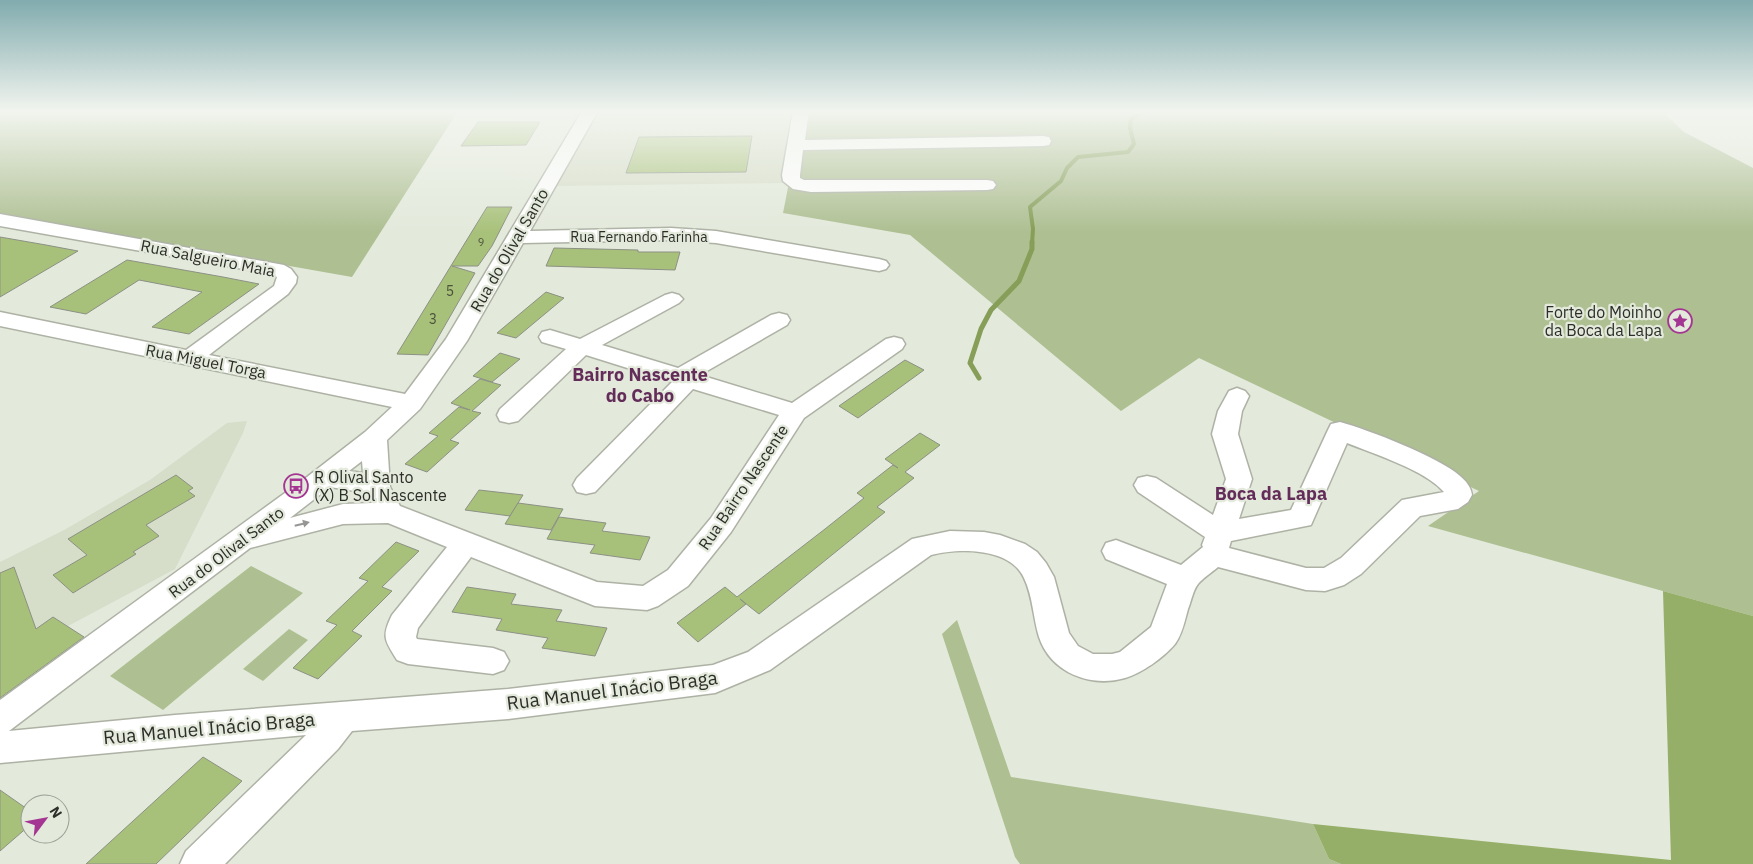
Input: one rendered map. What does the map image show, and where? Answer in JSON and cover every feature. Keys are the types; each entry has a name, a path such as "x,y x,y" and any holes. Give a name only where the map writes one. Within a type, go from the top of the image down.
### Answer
{"street":[{"name":"Rua do Olival Santo","path":"0,719 320,481 374,438 411,403 456,341 567,151"},
{"path":"795,151 791,175 792,181 799,185 810,187 987,185"},
{"name":"Rua Salgueiro Maia","path":"0,220 260,266 284,273 288,277 281,290 190,358"},
{"name":"Rua Fernando Farinha","path":"517,237 671,234 716,237 879,266"},
{"path":"509,415 582,347 672,299"},
{"name":"Rua Miguel Torga","path":"0,319 411,403"},
{"path":"586,485 685,378 779,320"},
{"path":"550,337 796,412"},
{"name":"Rua Bairro Nascente","path":"238,543 263,534 343,514 390,513 595,594 647,598 678,578 721,525 786,423 796,412 894,344"},
{"path":"1116,550 1184,579 1216,544 1239,479 1225,434 1230,412 1237,396"},
{"path":"1147,484 1216,544 1306,579 1325,580 1334,577 1351,566 1412,507 1448,502 1459,494 1455,485 1438,473 1340,430 1301,518 1216,544"},
{"path":"374,438 376,487 390,513"},
{"path":"320,481 365,482 376,487"},
{"path":"320,481 343,514"},
{"name":"Rua Manuel Inácio Braga","path":"0,747 185,729 508,704 716,680 759,661 922,546 952,541 990,544 1013,552 1023,558 1036,571 1055,638 1060,647 1067,655 1089,667 1112,668 1130,663 1164,635 1184,579"},
{"path":"466,543 403,624 400,638 402,645 408,651 493,660"},
{"path":"199,864 326,738 343,717"}],"shaded area":[{"path":"575,151 786,151 782,183 557,186"},
{"path":"247,421 243,433 175,569 68,626 53,617 0,655 0,562 66,529 150,480 227,423"}],"green space":[{"path":"0,151 432,151 352,277 0,215"},
{"path":"795,151 1721,151 1753,168 1753,616 1428,526 1479,491 1199,358 1121,411 910,235 783,213"},
{"path":"251,566 303,593 163,710 110,676"},
{"path":"1663,591 1753,616 1753,864 1341,864 1329,859 1313,824 1671,860"},
{"path":"957,620 1011,777 1313,824 1329,859 1341,864 1020,864 1015,857 942,634"},
{"path":"289,629 308,640 263,681 243,669"}],"building":[{"path":"634,151 749,151 746,172 626,173"},
{"path":"487,207 512,207 492,246 478,266 452,266 475,273 428,355 397,354"},
{"path":"0,237 46,245 78,251 0,297"},
{"path":"554,248 680,252 675,270 546,266"},
{"path":"127,260 259,284 189,334 152,327 202,292 139,280 86,314 50,307"},
{"path":"546,292 564,298 516,338 497,333"},
{"path":"500,353 520,359 492,382 473,376"},
{"path":"905,360 924,370 858,418 839,406"},
{"path":"480,379 501,385 472,411 481,413 450,440 459,443 427,472 405,464 438,436 429,433 459,407 470,410 451,403"},
{"path":"920,433 940,445 905,472 914,478 877,507 885,512 759,614 740,599 746,604 698,642 677,623 725,587 737,597 825,529 864,498 857,493 893,465 898,468 885,459"},
{"path":"176,475 193,488 188,491 195,496 146,525 159,536 133,552 136,554 73,593 53,575 87,555 68,539"},
{"path":"479,490 523,495 510,516 465,510"},
{"path":"518,503 563,509 551,530 505,524"},
{"path":"559,517 606,523 602,531 650,537 640,560 590,553 595,545 547,539"},
{"path":"396,542 419,551 382,587 392,591 352,631 362,636 318,679 293,668 337,625 326,621 368,581 359,578"},
{"path":"14,567 36,629 53,617 84,637 0,698 0,573"},
{"path":"467,587 516,594 511,604 562,610 556,621 607,628 595,656 542,648 548,638 496,630 502,619 452,612"},
{"path":"203,757 242,781 156,864 86,864"},
{"path":"0,790 20,804 20,834 0,851"}],"waterway":[{"path":"1032,244 1033,229 1030,207 1061,181 1067,168 1078,157 1129,151"},
{"path":"979,378 970,363 981,329 991,310 1019,281 1032,249 1032,244"}],"place":[{"name":"Forte do Moinho da Boca da Lapa","path":"1680,321"},
{"name":"R Olival Santo (X) B Sol Nascente","path":"296,486"}],"district":[{"name":"Bairro Nascente do Cabo","path":"640,385"},
{"name":"Boca da Lapa","path":"1271,494"}]}
